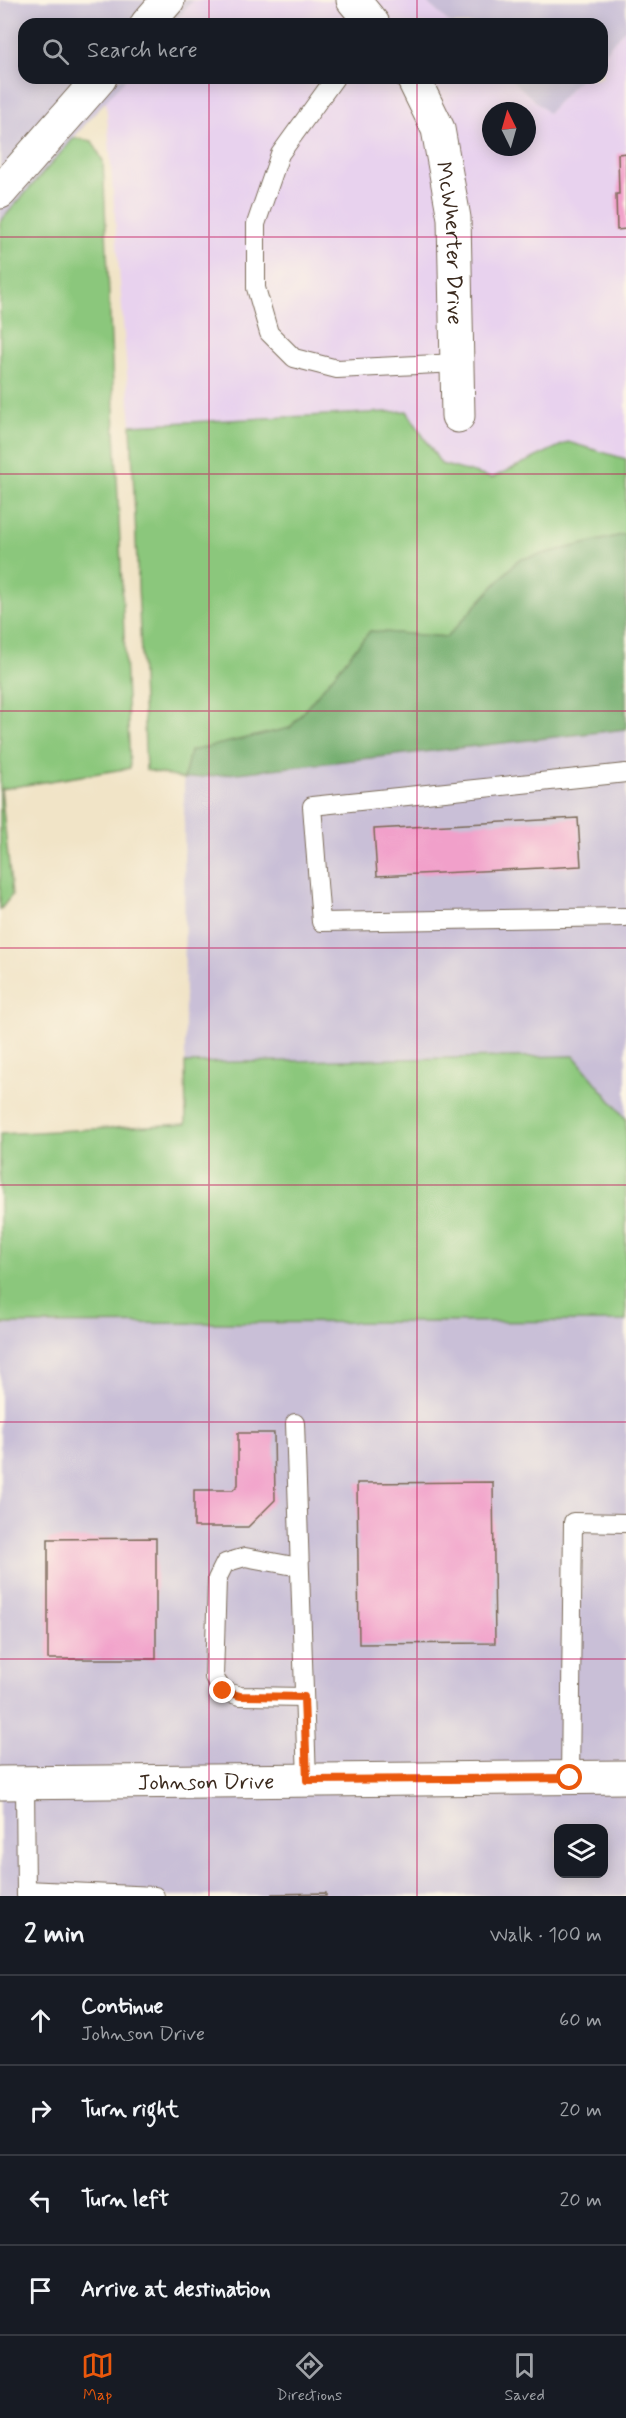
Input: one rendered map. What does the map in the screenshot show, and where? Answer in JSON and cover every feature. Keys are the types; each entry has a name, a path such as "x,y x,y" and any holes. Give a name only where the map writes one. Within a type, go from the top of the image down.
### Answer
{"street":[{"path":"152,18 168,0"},
{"path":"353,0 368,18"},
{"path":"0,192 95,84"},
{"name":"McWherter Drive","path":"416,84 438,129 454,218 458,416"},
{"name":"Johnson Drive","path":"12,1783 626,1777"}],"lane":[{"path":"331,84 280,154 256,224 256,288 269,333 294,358 337,369 457,363"},
{"path":"626,773 312,806 321,922 626,917"},
{"path":"295,1422 307,1780"},
{"path":"570,1778 573,1522 626,1523"},
{"path":"299,1567 245,1557 225,1563 217,1579 214,1677 223,1691 240,1696 304,1697"},
{"path":"12,1783 26,1893 155,1896"}],"shaded area":[{"path":"0,0 193,0 178,18 18,18 18,84 121,84 0,222"},
{"path":"193,0 424,0 444,18 178,18"},
{"path":"424,0 626,0 626,28 608,48 608,18 444,18"},
{"path":"626,28 626,459 568,442 492,478 441,464 407,411 131,425 106,101 121,84 517,84 548,113 575,84 608,84 608,48"},
{"path":"517,84 575,84 548,113"},
{"path":"626,729 626,1119 574,1056 185,1063 184,779"},
{"path":"626,1321 626,1896 0,1896 0,1325"}],"green space":[{"path":"74,138 92,141 103,161 130,768 1,789 12,895 0,910 0,222"},
{"path":"407,411 441,464 492,478 568,442 626,459 626,534 518,560 447,637 370,631 290,728 190,751 184,779 146,770 131,425"},
{"path":"626,534 626,729 184,779 190,751 290,728 370,631 447,637 518,560"},
{"path":"574,1056 626,1119 626,1321 0,1324 0,1134 186,1124 185,1063"}],"building":[{"path":"626,153 626,229 617,230 618,154"},
{"path":"578,818 581,866 377,876 374,829"},
{"path":"238,1433 274,1433 275,1500 248,1527 194,1527 194,1490 233,1490 238,1485"},
{"path":"493,1482 495,1643 359,1644 357,1483"},
{"path":"156,1538 156,1659 48,1659 48,1539"},
{"path":"326,1893 326,1896 272,1896 272,1894"}],"route":[{"path":"223,1691 240,1696 304,1697 307,1780 570,1778"}]}
